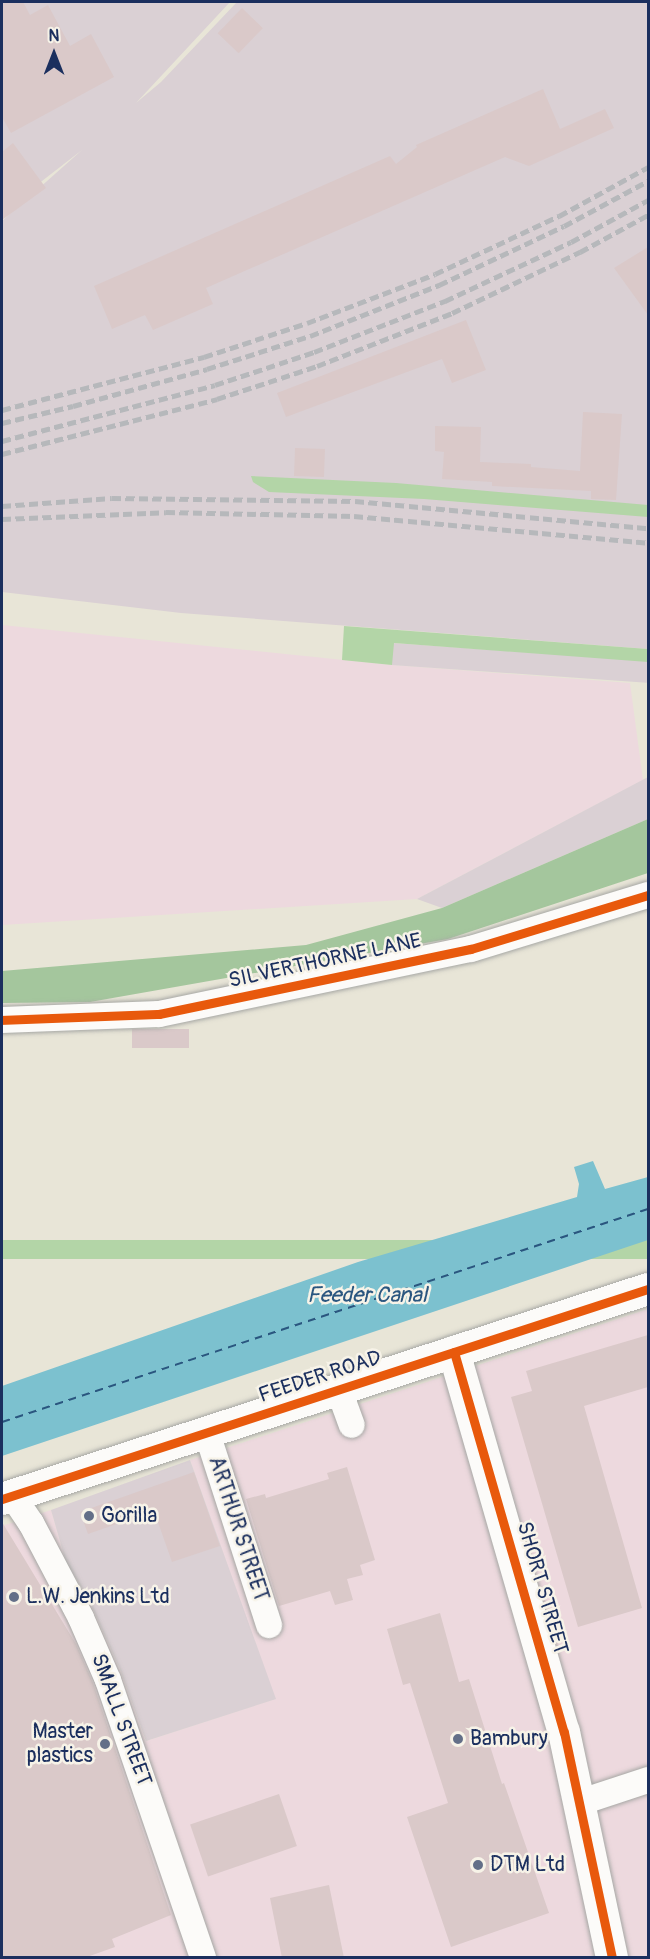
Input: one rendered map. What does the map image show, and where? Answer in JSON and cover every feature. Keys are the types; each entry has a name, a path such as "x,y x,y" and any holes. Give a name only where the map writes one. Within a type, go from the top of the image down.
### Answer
{"street":[{"name":"SILVERTHORNE LANE","path":"2,1020 159,1014 471,949 648,896"},
{"name":"FEEDER ROAD","path":"7,1497 648,1289"},
{"name":"SHORT STREET","path":"454,1352 564,1732 588,1835 611,1957"},
{"path":"339,1390 352,1425"},
{"name":"ARTHUR STREET","path":"207,1433 268,1625"},
{"name":"SMALL STREET","path":"7,1497 81,1618 108,1680 203,1958"},
{"path":"581,1803 648,1780"}],"shaded area":[{"path":"2,2 230,2 136,103 161,82 237,2 648,2 648,649 181,613 2,592 2,221 82,150 2,212"},
{"path":"2,625 392,665 630,683 643,780 417,899 2,925"},
{"path":"393,643 648,661 647,683 391,665"},
{"path":"648,777 648,819 442,908 417,899"},
{"path":"648,1309 648,1957 2,1957 2,1526 51,1510 66,1561 88,1598 120,1669 146,1741 275,1699 190,1460"},
{"path":"190,1460 276,1699 146,1741 120,1669 88,1598 66,1562 51,1510"}],"green space":[{"path":"251,476 396,483 648,505 648,517 424,499 269,492 253,482"},
{"path":"344,626 648,649 648,662 394,643 392,665 342,660"},
{"path":"648,819 648,873 448,939 90,1002 2,1003 2,971 306,945 442,908"},
{"path":"2,1240 648,1240 648,1259 2,1259"}],"water":[{"name":"Feeder Canal","path":"593,1161 605,1189 648,1177 648,1240 2,1456 2,1386 358,1262 577,1197 579,1184 574,1167"}],"building":[{"path":"2,2 23,2 30,15 48,5 70,46 91,34 114,77 11,133 2,117"},
{"path":"242,8 263,28 239,53 218,33"},
{"path":"543,89 560,129 605,109 614,128 529,166 505,157 206,288 213,304 153,330 145,315 112,329 94,286 390,156 396,164 417,147 416,145"},
{"path":"13,143 46,188 2,220 2,152"},
{"path":"648,247 648,315 614,268"},
{"path":"466,320 486,370 452,383 442,359 286,417 277,393"},
{"path":"583,412 622,414 616,500 591,499 591,491 492,486 492,482 442,479 444,452 435,451 435,426 481,427 480,462 531,464 531,467 580,471"},
{"path":"295,448 325,449 324,477 294,476"},
{"path":"132,1029 189,1029 189,1048 132,1048"},
{"path":"648,1335 648,1387 584,1406 642,1608 578,1627 511,1397 532,1391 526,1371"},
{"path":"347,1467 375,1560 360,1565 363,1575 347,1579 353,1600 335,1605 330,1591 279,1606 246,1499 265,1494 266,1498 329,1479 327,1473"},
{"path":"194,1472 220,1546 172,1562 154,1511 88,1534 80,1512"},
{"path":"2,1522 76,1644 93,1683 171,1915 112,1939 115,1947 84,1958 2,1958"},
{"path":"440,1613 459,1682 469,1679 502,1784 504,1783 549,1913 451,1947 407,1817 448,1803 410,1683 403,1685 387,1629"},
{"path":"279,1794 297,1846 208,1877 190,1825"},
{"path":"329,1885 344,1958 282,1958 270,1898"}],"ferry route":[{"path":"2,1422 648,1209"}],"railway":[{"path":"2,410 204,357 307,323 435,274 559,216 648,167"},
{"path":"2,423 207,369 310,336 439,285 564,226 648,181"},
{"path":"2,441 215,385 314,352 445,301 571,242 648,200"},
{"path":"2,454 217,399 317,366 452,313 580,252 648,215"},
{"path":"2,506 112,498 355,501 648,528"},
{"path":"2,519 166,512 354,516 648,543"}],"cycle path":[{"path":"2,1020 159,1014 471,949 648,895"},
{"path":"2,1499 648,1289"},
{"path":"454,1352 564,1732 612,1958"}],"place":[{"name":"Gorilla","path":"89,1516"},
{"name":"L.W. Jenkins Ltd","path":"14,1597"},
{"name":"Bambury","path":"458,1739"},
{"name":"Master plastics","path":"105,1744"},
{"name":"DTM Ltd","path":"478,1865"}]}
